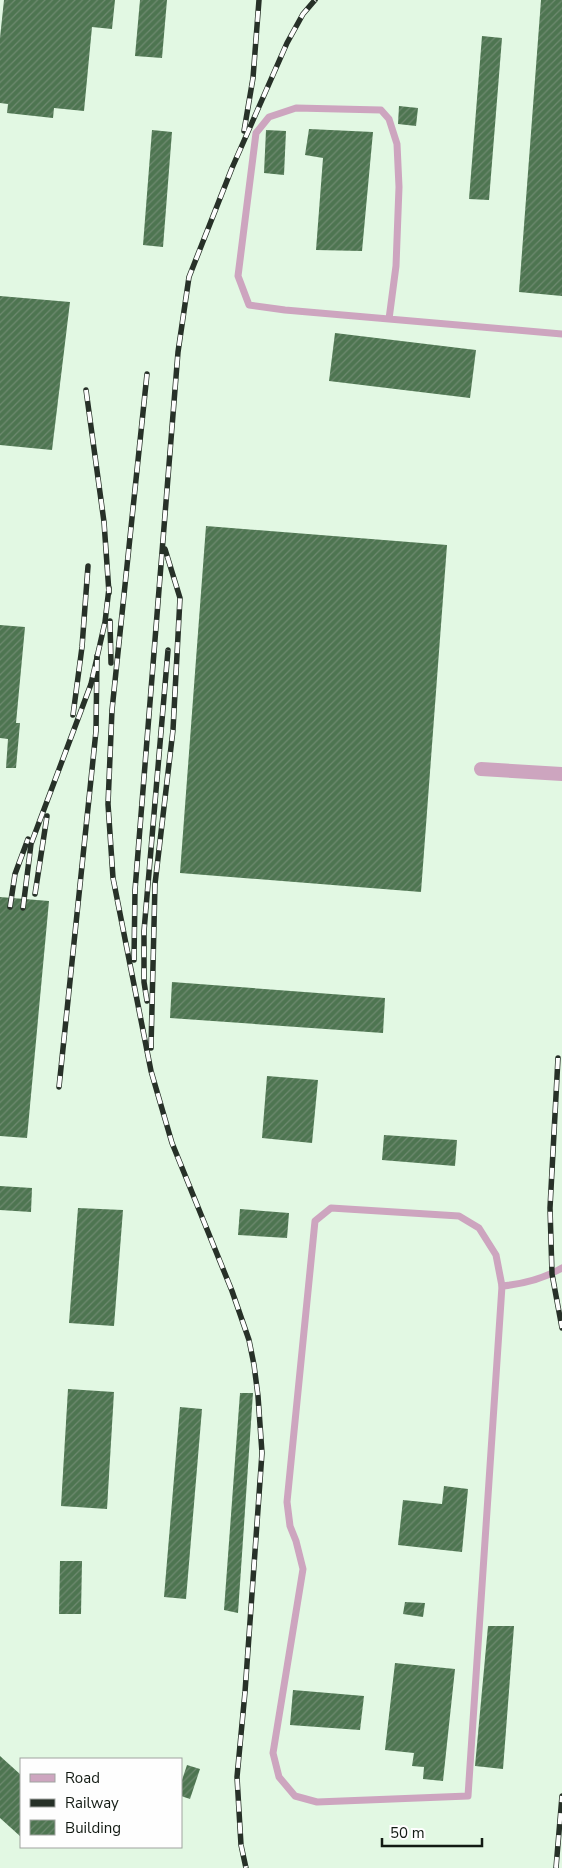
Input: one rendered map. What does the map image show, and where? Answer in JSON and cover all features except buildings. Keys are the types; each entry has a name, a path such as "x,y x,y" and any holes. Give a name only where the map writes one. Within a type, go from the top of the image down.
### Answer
{"street":[{"path":"480,768 562,774"}],"lane":[{"path":"389,319 396,266 399,186 398,144 389,118 381,110 296,108 269,117 256,134 238,276 249,305 285,310 562,334"},
{"path":"331,1208 459,1216 479,1228 496,1255 502,1286 468,1796 317,1802 295,1796 278,1778 273,1754 304,1569 290,1526 287,1502 315,1221 331,1208"},
{"path":"502,1286 530,1282 546,1277 562,1268"}],"railway":[{"path":"244,131 253,78 259,0"},
{"path":"134,960 135,890 178,352 189,277 232,168 287,43 303,14 315,0"},
{"path":"147,374 112,710 108,804 113,878 151,1071 172,1143 232,1291 249,1340 254,1365 262,1453 237,1777 241,1845 246,1868"},
{"path":"86,390 104,522 109,593"},
{"path":"151,1048 155,884 173,730 180,598 165,549"},
{"path":"73,715 82,647 88,566"},
{"path":"23,908 31,844 91,684 105,622 109,588"},
{"path":"110,621 111,663"},
{"path":"147,1001 144,982 144,931 168,650"},
{"path":"59,1087 96,731 97,656"},
{"path":"35,894 47,816"},
{"path":"10,907 15,874 28,839"},
{"path":"558,1058 550,1208 552,1274 562,1328"},
{"path":"556,1868 562,1796"}]}
